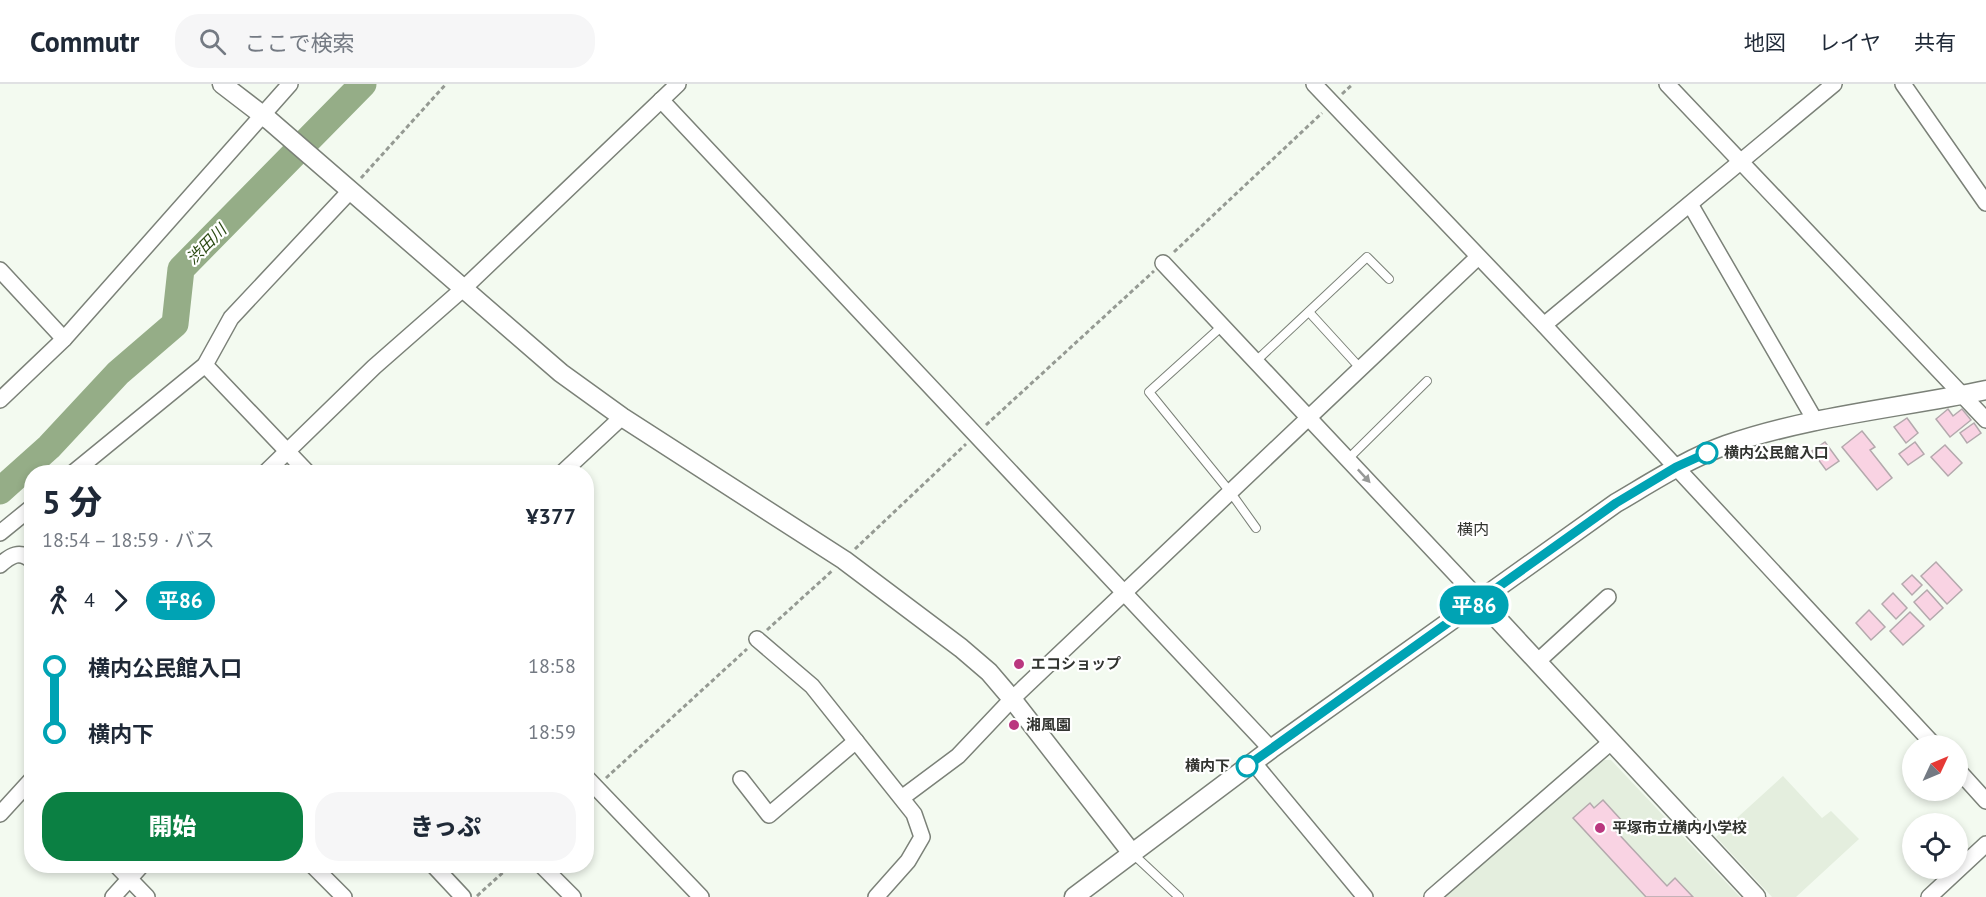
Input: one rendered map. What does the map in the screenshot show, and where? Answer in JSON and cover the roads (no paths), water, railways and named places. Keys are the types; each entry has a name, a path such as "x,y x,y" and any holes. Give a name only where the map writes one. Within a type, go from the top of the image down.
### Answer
{"street":[{"path":"222,84 265,117 561,373 622,417 853,566 961,648 989,672 1012,699 1131,852"},
{"path":"0,400 64,339 265,117 290,84"},
{"path":"273,465 374,367 464,288 678,84"},
{"path":"1314,84 1544,325 1925,735"},
{"path":"1667,84 1986,420"},
{"path":"1544,325 1834,84"},
{"path":"1903,84 1986,202"},
{"path":"660,100 1271,749"},
{"path":"83,465 204,365 231,318 347,189"},
{"path":"1690,204 1816,422"},
{"path":"903,797 958,756 1012,699 1123,592 1231,493 1478,257"},
{"path":"1163,263 1756,897"},
{"path":"0,270 64,339"},
{"path":"204,365 300,465"},
{"path":"1074,897 1271,749 1616,503 1676,467 1723,446 1757,435 1986,390"},
{"path":"571,465 622,417"},
{"path":"0,533 24,514"},
{"path":"0,565 9,557 24,555"},
{"path":"1537,662 1608,597"},
{"path":"757,639 812,686 903,797 914,814 922,837 908,861 876,897"},
{"path":"741,779 769,815 856,741"},
{"path":"1432,897 1611,742"},
{"path":"1254,762 1361,896"},
{"path":"1968,781 1986,801"},
{"path":"594,785 701,897"},
{"path":"0,814 24,788"},
{"path":"1929,897 1986,844"},
{"path":"123,873 147,897"},
{"path":"113,897 135,873"},
{"path":"320,873 344,897"},
{"path":"441,873 463,897"},
{"path":"550,873 573,897"}],"lane":[{"path":"1255,362 1367,257 1389,279"},
{"path":"1309,312 1361,369"},
{"path":"1221,327 1149,392 1231,493 1256,528"},
{"path":"1348,459 1427,381"},
{"path":"1131,852 1179,897"}],"waterway":[{"name":"渋田川","path":"29,465 49,447 118,373 175,324 181,269 363,84"},
{"name":"渋田川","path":"0,491 24,469"}],"place":[{"name":"横内公民館入口","path":"1707,453"},
{"name":"エコショップ","path":"1019,664"},
{"name":"湘風園","path":"1014,725"},
{"name":"横内下","path":"1247,766"},
{"name":"平塚市立横内小学校","path":"1600,828"}],"district":[{"name":"横内","path":"1473,529"}]}
